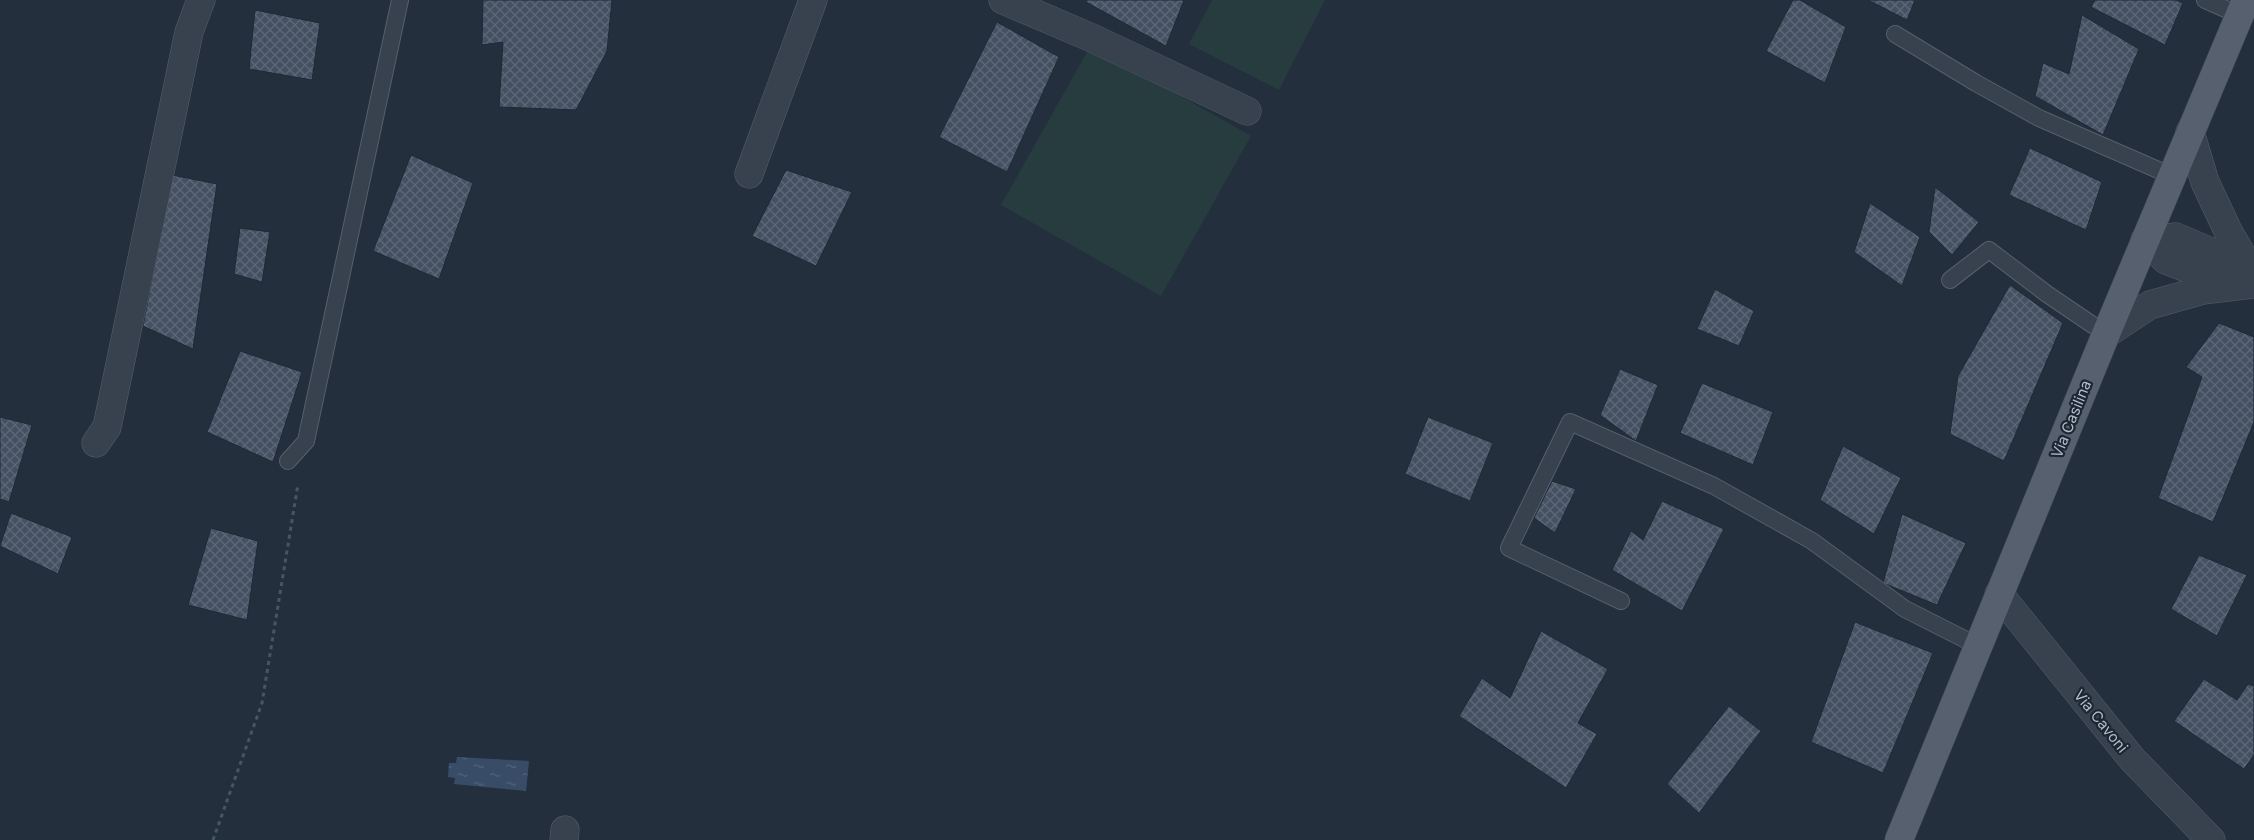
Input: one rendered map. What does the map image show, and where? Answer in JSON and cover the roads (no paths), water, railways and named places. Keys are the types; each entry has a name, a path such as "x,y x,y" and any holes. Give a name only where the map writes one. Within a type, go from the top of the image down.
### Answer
{"main road":[{"name":"Via Casilina","path":"1899,840 2242,8"}],"street":[{"path":"96,442 107,428 189,32 201,0"},
{"path":"749,174 813,0"},
{"path":"1003,0 1092,38 1247,111"},
{"path":"2190,132 2205,182 2228,232 2254,276"},
{"path":"2145,240 2166,260 2207,276 2254,283"},
{"path":"2106,334 2150,305 2202,290 2254,283"},
{"name":"Via Cavoni","path":"1999,594 2133,760 2211,840"}],"lane":[{"path":"288,461 306,441 400,0"},
{"path":"2205,0 2242,8"},
{"path":"1895,34 1976,83 2039,118 2172,176"},
{"path":"1950,280 1989,250 2047,294 2106,334"},
{"path":"1621,601 1509,548 1570,422 1714,486 1812,541 1905,609 1978,646"}],"water":[{"path":"457,757 529,761 526,791 454,784 455,778 448,777 449,763 456,763"}]}
